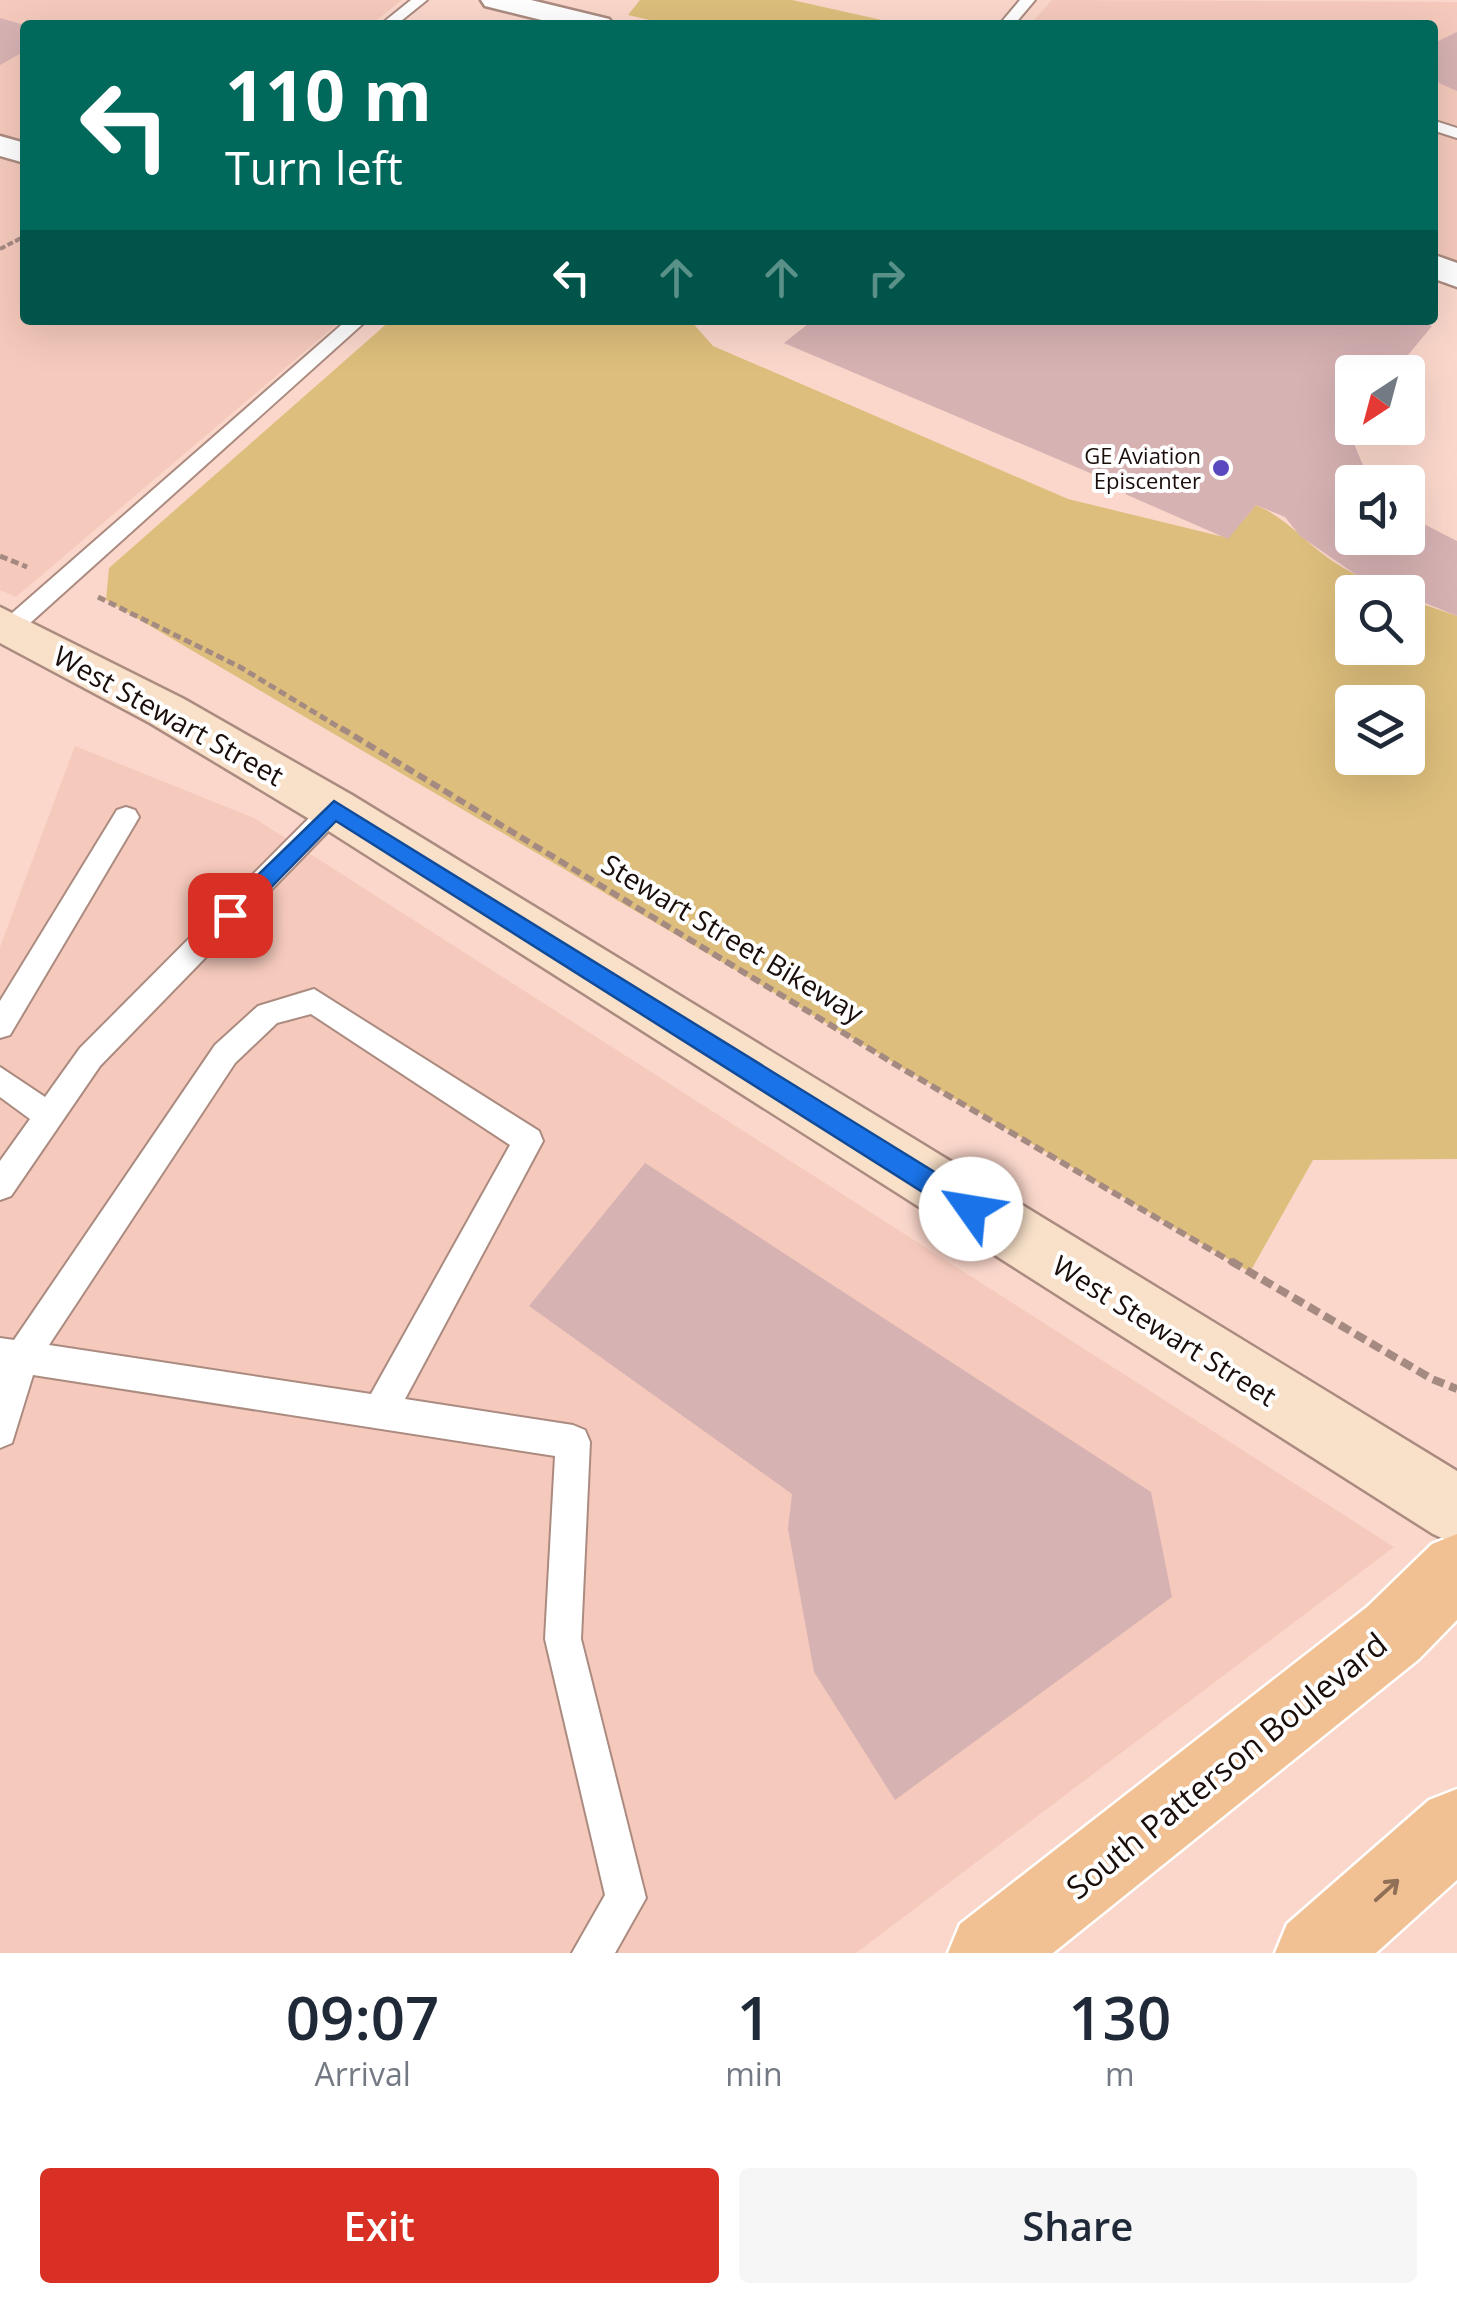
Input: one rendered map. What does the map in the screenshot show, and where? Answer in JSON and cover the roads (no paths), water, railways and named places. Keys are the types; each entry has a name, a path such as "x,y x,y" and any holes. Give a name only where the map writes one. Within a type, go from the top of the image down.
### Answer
{"main road":[{"name":"West Stewart Street","path":"5,625 167,711 334,809 1457,1510"},
{"name":"South Patterson Boulevard","path":"1018,1944 1393,1633 1457,1569"},
{"path":"1316,1953 1457,1828"}],"street":[{"path":"496,0 578,20"}],"lane":[{"path":"394,20 420,0"},
{"path":"1010,20 1028,0"},
{"path":"5,625 62,581 352,325"},
{"path":"0,1186 90,1057 334,809"},
{"path":"0,1026 126,817"},
{"path":"0,1431 11,1355 225,1054 268,1014 314,1000 528,1141 381,1410"},
{"path":"0,1080 46,1115"},
{"path":"11,1355 573,1442 563,1639 626,1898 592,1953"}],"place":[{"name":"GE Aviation Episcenter","path":"1221,468"}]}
